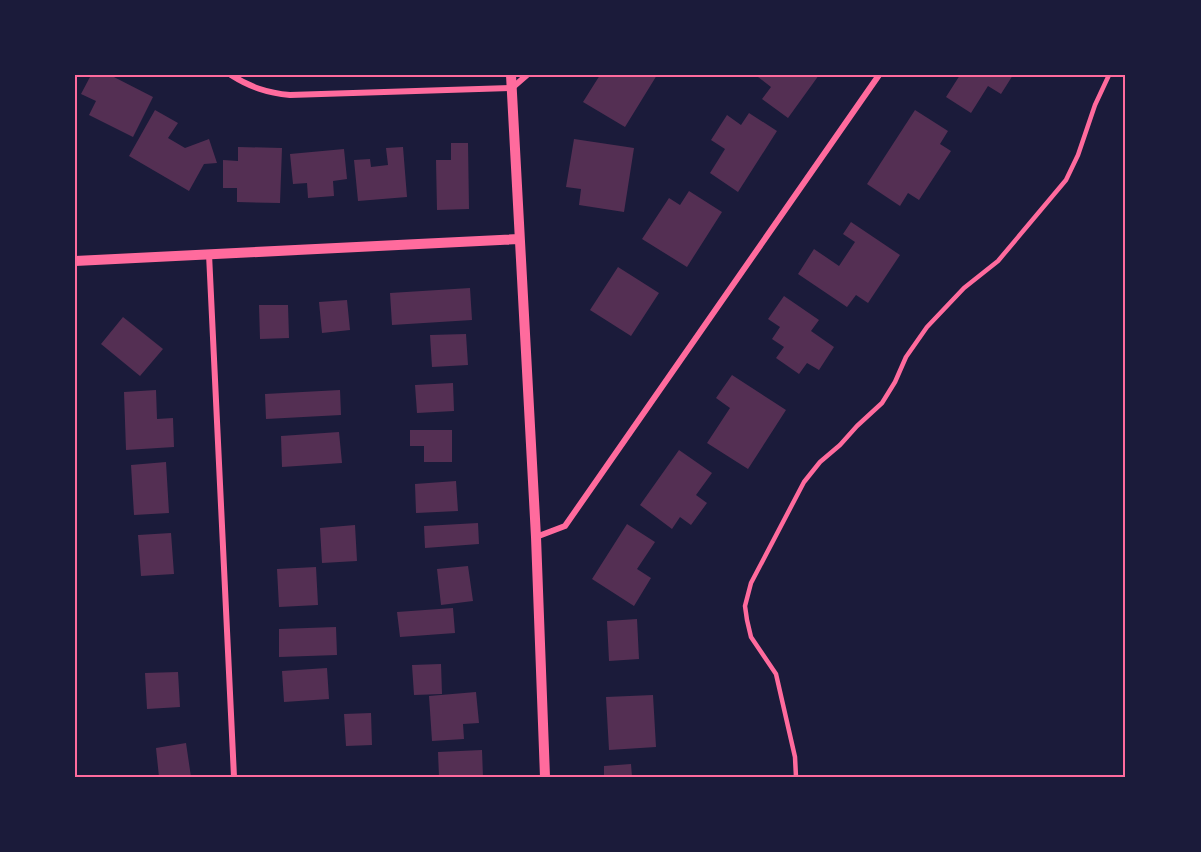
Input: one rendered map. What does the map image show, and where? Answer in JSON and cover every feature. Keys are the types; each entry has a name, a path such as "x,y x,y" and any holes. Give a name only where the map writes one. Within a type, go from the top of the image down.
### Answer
{"street":[{"path":"231,75 249,87 270,93 290,95 512,87 527,75"},
{"path":"511,75 536,537 545,777"},
{"path":"536,537 565,526 879,75"},
{"path":"75,261 519,239"},
{"path":"209,254 234,777"}],"lane":[{"path":"796,777 795,757 776,674 751,637 747,620 745,606 751,582 804,482 820,462 882,403 895,382 906,357 927,327 964,288 998,261 1066,180 1109,75"}],"building":[{"path":"91,75 110,75 153,97 133,137 89,115 96,101 81,94"},
{"path":"600,75 657,75 625,127 583,102"},
{"path":"759,75 819,75 788,118 762,99 771,87 758,77"},
{"path":"960,75 1013,75 1001,94 988,86 971,113 946,97"},
{"path":"155,110 178,123 168,138 185,148 209,139 217,163 204,164 189,191 129,156"},
{"path":"915,110 948,131 940,144 951,151 919,200 908,193 900,206 867,184"},
{"path":"749,113 777,131 738,192 710,173 725,149 711,140 727,115 741,125"},
{"path":"574,139 634,148 624,212 579,205 581,189 566,187"},
{"path":"451,143 468,143 469,209 437,210 436,160 451,160"},
{"path":"238,147 282,148 280,203 237,202 237,188 223,188 223,160 238,161"},
{"path":"403,147 407,197 358,201 354,160 370,159 371,167 388,165 386,148"},
{"path":"344,149 347,179 333,181 334,196 308,198 307,183 293,184 290,154"},
{"path":"689,191 722,212 687,267 642,239 669,198 680,205"},
{"path":"851,222 900,255 868,303 856,295 847,307 798,274 814,249 839,266 855,242 843,234"},
{"path":"618,267 659,293 631,336 590,310"},
{"path":"470,288 472,320 392,325 390,293"},
{"path":"784,296 819,320 811,331 834,347 819,370 807,363 799,374 776,358 784,347 772,339 780,327 768,319"},
{"path":"347,300 350,330 322,333 319,302"},
{"path":"259,305 288,305 289,338 260,339"},
{"path":"123,317 163,349 140,376 101,344"},
{"path":"466,334 468,365 432,367 430,335"},
{"path":"732,375 786,410 748,469 707,443 730,408 716,398"},
{"path":"453,383 454,411 417,413 415,385"},
{"path":"156,390 157,419 173,418 174,447 126,450 124,392"},
{"path":"340,390 341,415 266,419 265,394"},
{"path":"410,430 452,430 452,462 424,462 424,446 410,446"},
{"path":"339,432 342,463 282,467 281,436"},
{"path":"679,450 712,473 696,495 707,503 691,525 680,517 672,529 640,505"},
{"path":"166,462 169,513 134,515 131,465"},
{"path":"456,481 458,511 416,513 415,484"},
{"path":"478,523 479,544 425,548 424,526"},
{"path":"627,524 655,542 637,569 651,578 634,606 592,579"},
{"path":"355,525 357,561 322,563 320,528"},
{"path":"171,533 174,574 141,576 138,535"},
{"path":"468,566 473,601 441,605 437,569"},
{"path":"316,567 318,605 279,607 277,569"},
{"path":"453,608 455,633 400,637 397,612"},
{"path":"637,619 639,659 609,661 607,621"},
{"path":"336,627 337,655 279,657 279,629"},
{"path":"441,664 442,694 414,695 412,665"},
{"path":"327,668 329,699 284,702 282,671"},
{"path":"178,672 180,707 147,709 145,673"},
{"path":"476,692 479,723 463,724 464,739 432,741 429,696"},
{"path":"653,695 656,747 609,750 606,697"},
{"path":"371,713 372,745 346,746 344,714"},
{"path":"186,743 191,777 159,777 156,748"},
{"path":"482,750 483,777 439,777 438,752"},
{"path":"631,764 632,777 604,777 604,766"}]}
